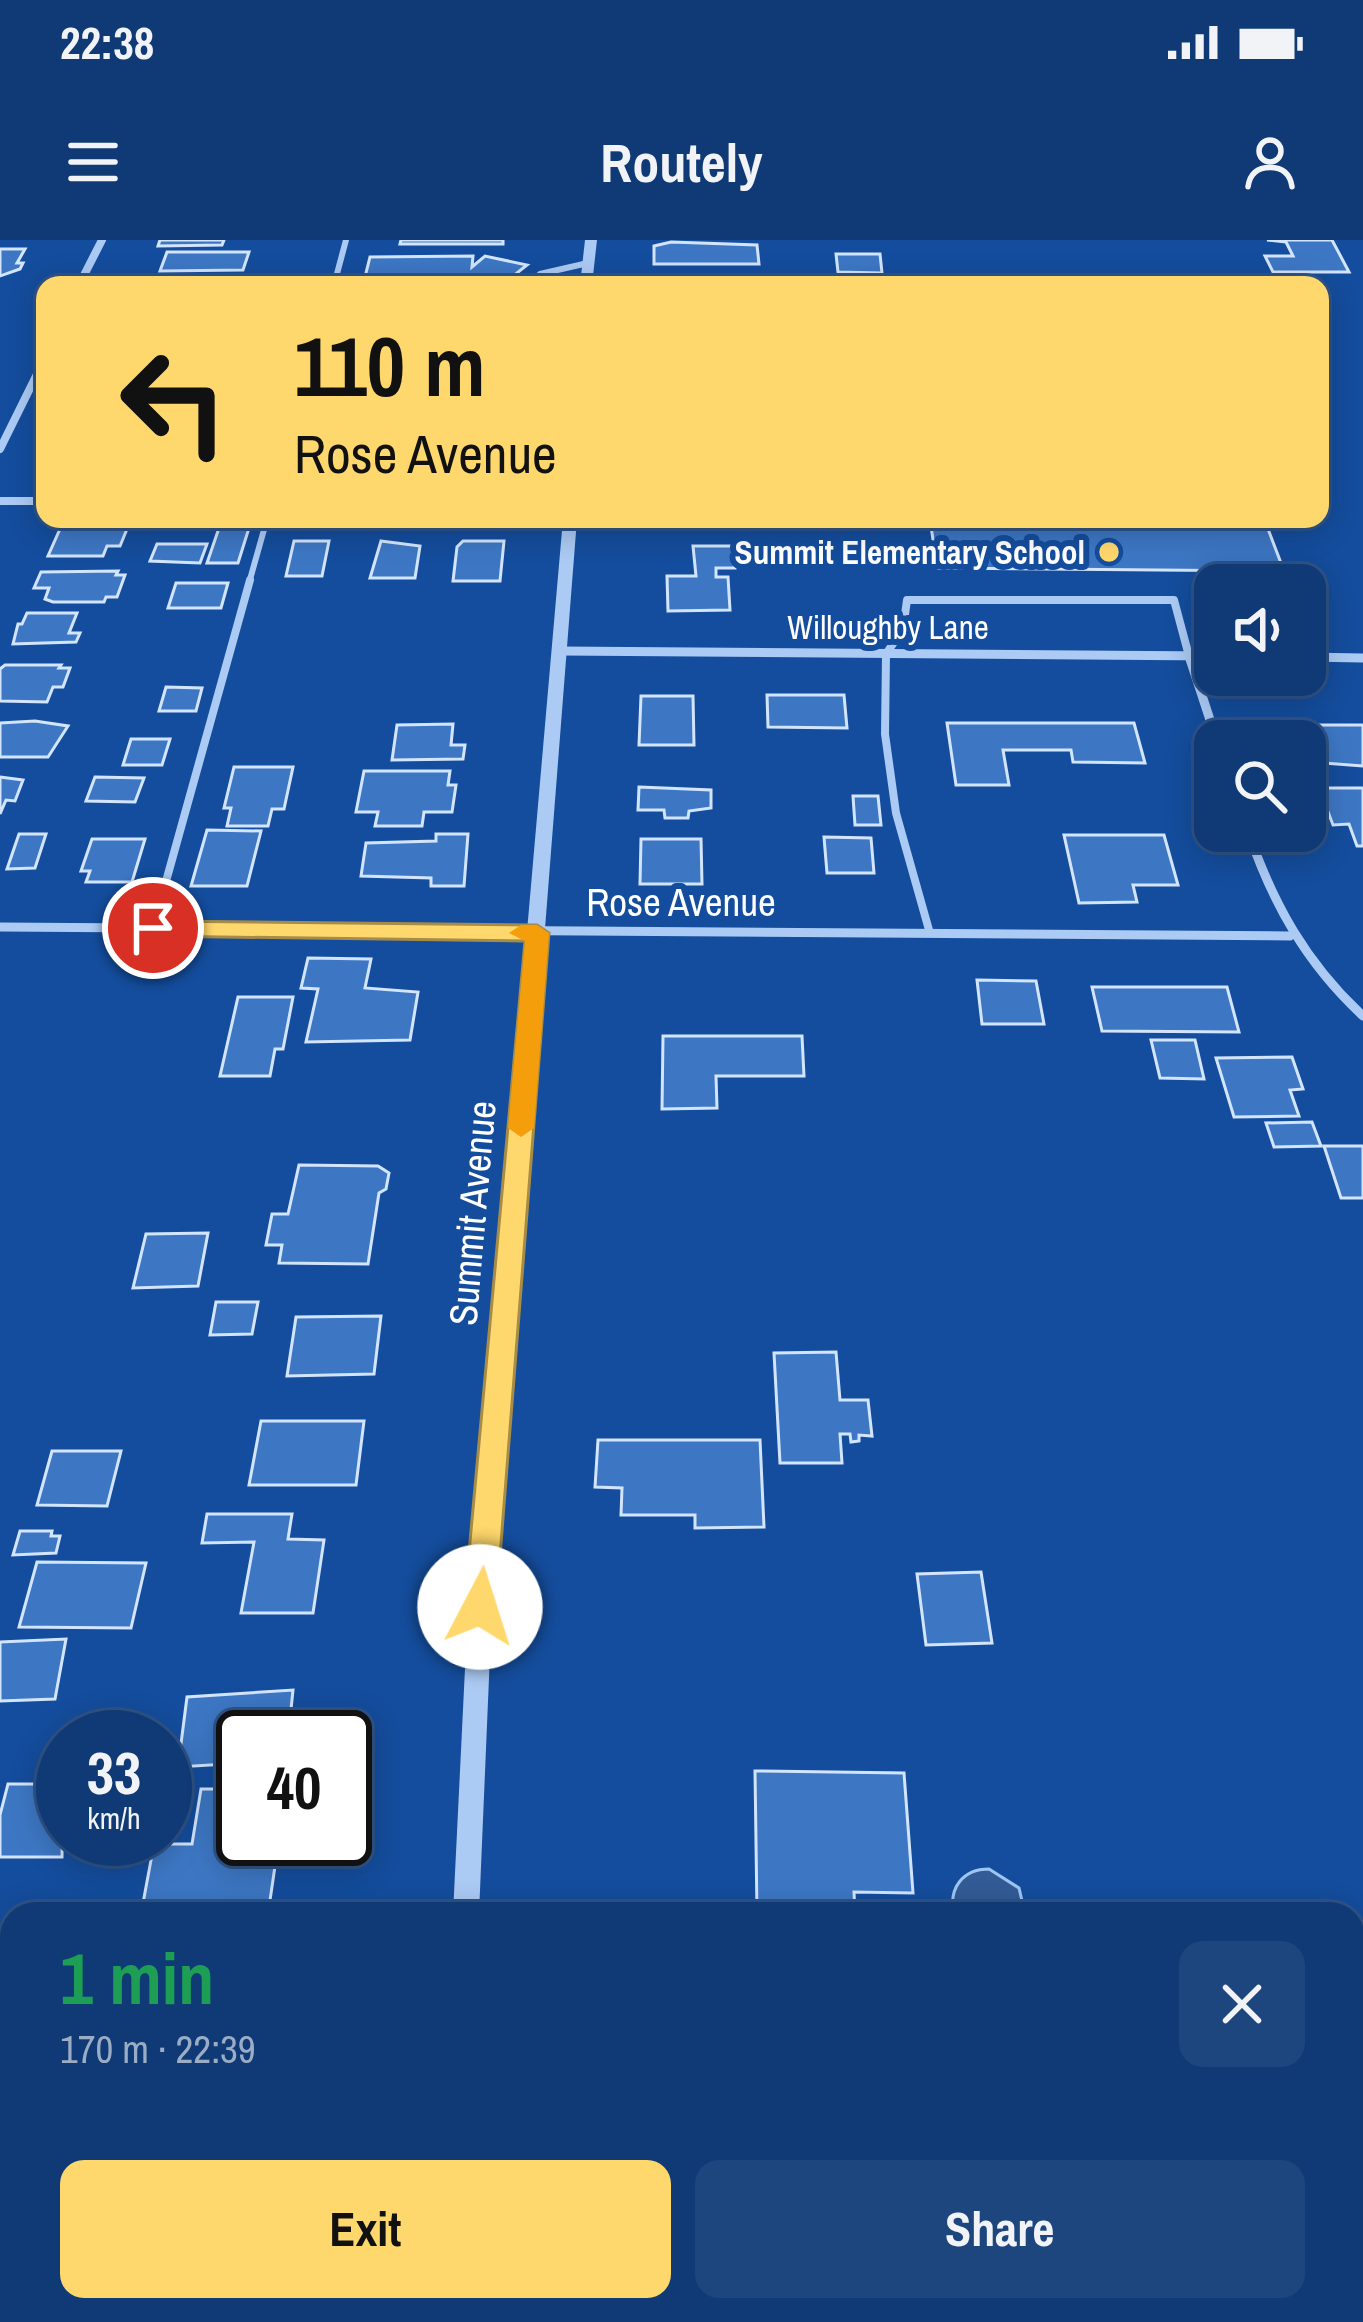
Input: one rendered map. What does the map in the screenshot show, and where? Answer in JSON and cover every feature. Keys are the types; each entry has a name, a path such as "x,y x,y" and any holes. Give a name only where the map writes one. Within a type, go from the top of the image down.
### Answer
{"street":[{"path":"83,276 101,240"},
{"path":"587,276 591,240"},
{"path":"0,449 36,376"},
{"path":"0,501 36,501"},
{"name":"Summit Avenue","path":"467,1902 480,1607 568,528"},
{"name":"Willoughby Lane","path":"560,651 1194,656"},
{"path":"1189,656 1210,720"},
{"path":"1326,657 1363,658"},
{"path":"1255,852 1290,936 1328,985 1363,1016"},
{"name":"Rose Avenue","path":"0,927 1290,936"}],"lane":[{"path":"336,276 346,240"},
{"path":"538,276 588,263"},
{"path":"153,928 264,528"},
{"path":"929,930 896,813 885,734 886,654 903,629 907,600 1174,600 1189,656"}],"water":[{"path":"989,1869 1019,1888 1022,1902 953,1902 965,1876"}],"building":[{"path":"160,240 224,240 222,245 158,246"},
{"path":"401,240 503,240 503,244 400,244"},
{"path":"1267,240 1332,240 1349,272 1273,272 1265,256 1293,256 1286,242"},
{"path":"671,242 757,245 759,264 654,264 654,246"},
{"path":"0,249 25,249 17,263 23,263 20,269 0,276"},
{"path":"167,252 249,252 243,270 160,271"},
{"path":"836,254 880,254 882,273 838,272"},
{"path":"473,256 472,267 485,256 527,265 513,276 365,276 370,257"},
{"path":"219,528 249,528 238,563 207,563"},
{"path":"931,528 1268,528 1281,564 1194,564 1194,570 937,568"},
{"path":"60,529 127,529 120,546 107,546 103,556 48,556"},
{"path":"294,541 329,541 322,576 286,576"},
{"path":"381,541 420,546 415,578 370,578"},
{"path":"463,541 504,541 500,581 453,581 457,547"},
{"path":"157,544 207,544 200,563 150,561"},
{"path":"693,546 733,546 735,568 716,568 716,577 728,577 730,610 668,611 667,576 696,576"},
{"path":"118,571 116,575 125,575 117,597 106,597 104,602 53,602 45,599 49,588 34,588 41,572"},
{"path":"176,583 228,583 221,608 168,608"},
{"path":"27,613 77,613 69,633 80,633 76,642 13,644 18,624"},
{"path":"5,665 70,668 63,687 53,687 47,702 0,701 0,669"},
{"path":"166,687 202,688 196,711 159,711"},
{"path":"767,695 844,695 847,728 768,727"},
{"path":"641,696 693,696 694,745 639,745"},
{"path":"0,723 68,726 48,757 0,757"},
{"path":"947,723 1134,723 1145,763 1073,762 1071,750 1003,750 1009,785 956,785"},
{"path":"453,724 451,745 465,745 463,759 392,760 397,725"},
{"path":"1326,725 1363,725 1363,766 1326,763"},
{"path":"131,739 170,739 162,765 123,765"},
{"path":"234,767 293,767 284,809 272,809 268,826 227,826 231,808 224,808"},
{"path":"364,771 450,771 448,785 456,785 452,812 424,812 422,826 375,826 378,812 356,812"},
{"path":"0,777 23,780 15,801 6,800 0,814"},
{"path":"95,777 144,778 135,802 86,801"},
{"path":"639,787 711,790 711,808 689,811 688,818 665,818 664,810 638,810"},
{"path":"1326,788 1363,788 1363,846 1357,846 1349,824 1333,825"},
{"path":"853,796 878,796 881,825 855,825"},
{"path":"207,830 261,831 247,886 191,886"},
{"path":"19,834 46,834 35,868 7,869"},
{"path":"436,834 468,834 464,886 431,886 431,878 361,876 366,843 436,841"},
{"path":"1064,835 1164,835 1178,885 1133,885 1137,902 1079,903"},
{"path":"824,837 871,838 874,873 827,873"},
{"path":"92,839 145,839 132,882 86,882 90,871 81,871"},
{"path":"641,839 701,839 702,884 640,884"},
{"path":"308,958 371,959 365,988 418,992 410,1040 306,1042 318,989 301,988"},
{"path":"977,980 1036,981 1044,1024 982,1024"},
{"path":"1092,987 1227,987 1239,1032 1102,1031"},
{"path":"238,997 293,997 283,1049 275,1049 270,1076 220,1076"},
{"path":"663,1036 802,1036 804,1076 716,1076 717,1108 662,1109"},
{"path":"1151,1040 1195,1040 1204,1079 1160,1078"},
{"path":"1292,1057 1303,1089 1290,1090 1299,1116 1234,1117 1216,1058"},
{"path":"1312,1122 1321,1146 1274,1147 1266,1123"},
{"path":"1324,1146 1363,1146 1363,1198 1341,1198"},
{"path":"299,1165 378,1166 389,1173 386,1189 379,1193 368,1264 279,1263 282,1245 266,1245 272,1214 288,1214"},
{"path":"208,1233 198,1286 133,1288 146,1234"},
{"path":"216,1302 258,1302 252,1334 210,1335"},
{"path":"381,1316 374,1374 287,1376 296,1317"},
{"path":"836,1352 840,1400 868,1400 872,1436 859,1435 859,1441 851,1442 850,1434 840,1434 842,1463 780,1463 774,1353"},
{"path":"261,1421 364,1421 356,1485 249,1485"},
{"path":"598,1440 760,1440 764,1527 695,1528 695,1515 621,1515 622,1488 595,1487"},
{"path":"52,1451 121,1451 107,1506 37,1505"},
{"path":"207,1514 292,1514 288,1539 324,1540 313,1613 241,1613 254,1542 202,1543"},
{"path":"20,1531 52,1531 51,1536 60,1536 56,1553 13,1555"},
{"path":"37,1562 146,1563 131,1628 19,1627"},
{"path":"981,1572 992,1643 926,1645 917,1574"},
{"path":"66,1639 55,1699 0,1701 0,1642"},
{"path":"293,1690 291,1710 216,1710 216,1765 192,1766 192,1710 185,1710 187,1697"},
{"path":"755,1771 904,1773 913,1893 854,1892 854,1902 757,1902"},
{"path":"8,1784 36,1784 36,1857 0,1857 0,1815"},
{"path":"201,1789 216,1789 216,1866 275,1866 270,1902 143,1902 150,1866 192,1866"}],"slow traffic":[{"path":"521,933 537,933 521,1128"}],"place":[{"name":"Summit Elementary School","path":"1109,552"}],"route":[{"path":"153,928 537,933 480,1607"}]}
